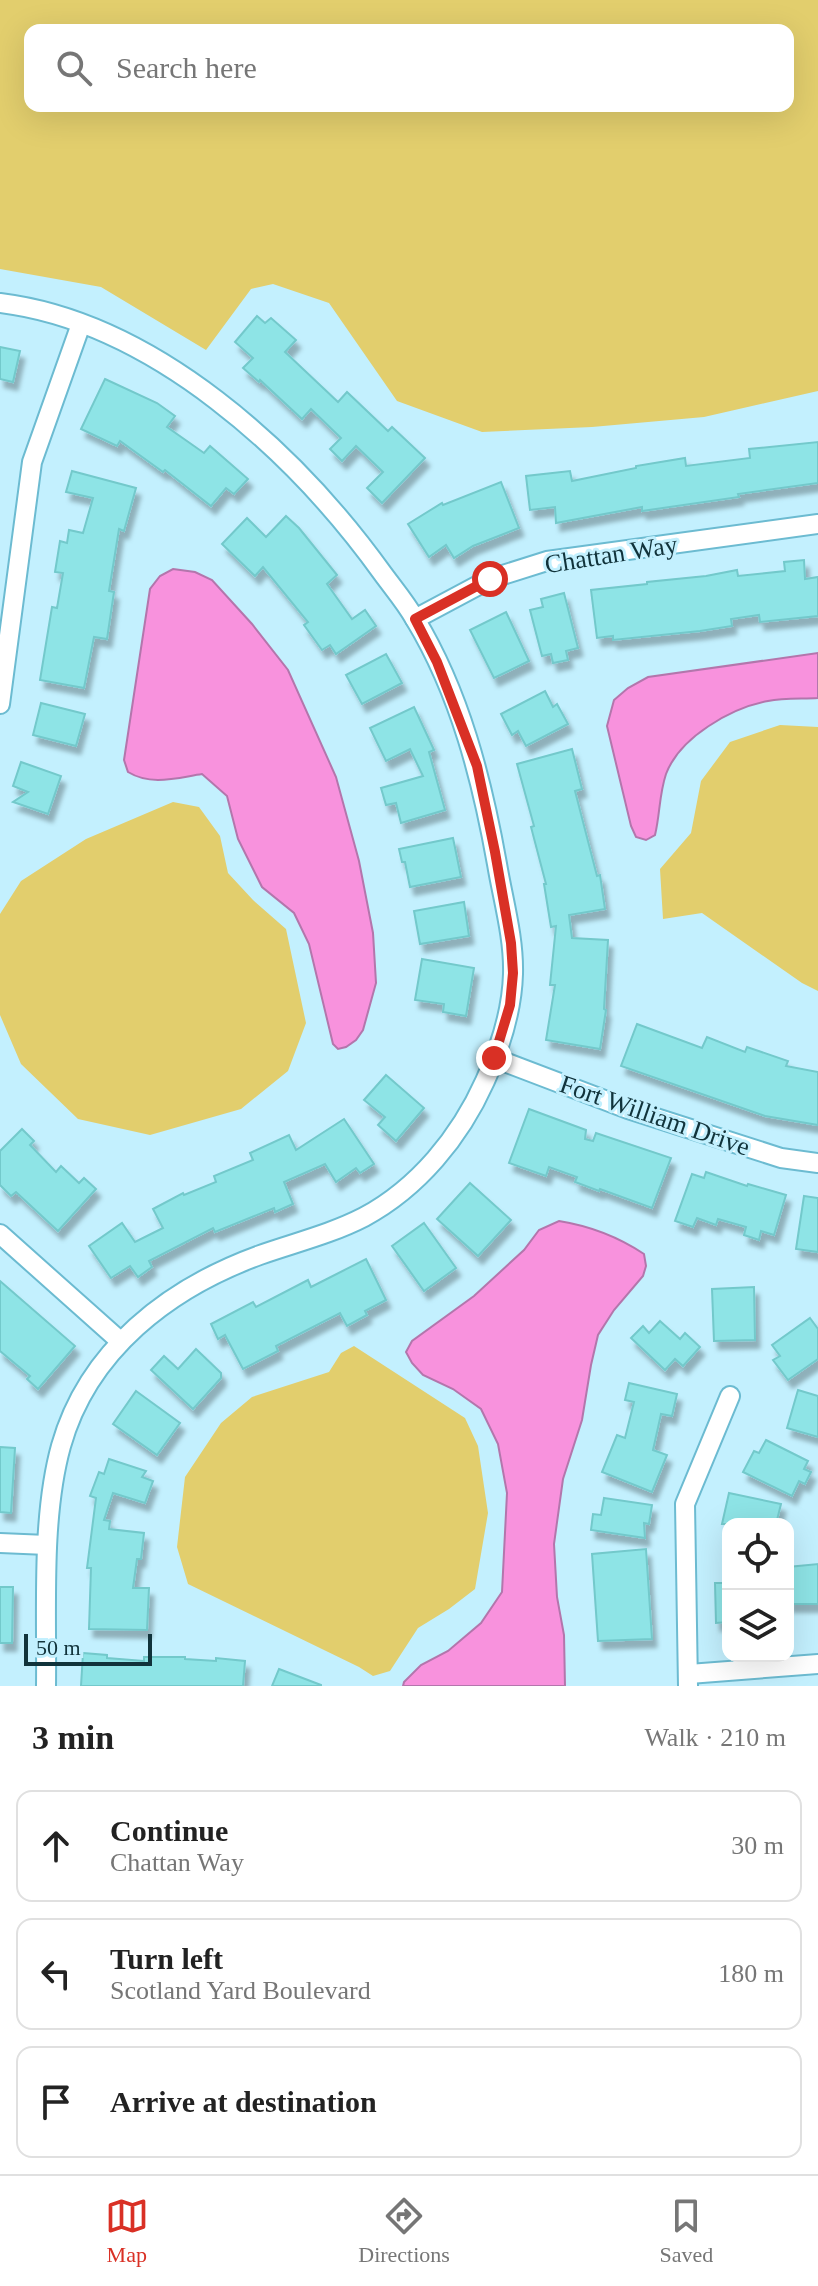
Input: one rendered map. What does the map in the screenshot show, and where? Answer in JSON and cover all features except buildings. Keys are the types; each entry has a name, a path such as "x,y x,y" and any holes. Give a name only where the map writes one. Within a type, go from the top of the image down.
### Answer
{"street":[{"path":"0,303 30,307 81,324 121,340 178,372 250,428 311,485 359,540 415,619 442,673 477,766 508,928 513,973 510,1005 485,1082 465,1120 440,1155 405,1189 364,1217 225,1268 187,1288 152,1312 120,1341 91,1377 61,1446 54,1483 47,1545 46,1686"},
{"path":"0,704 32,462 81,324"},
{"name":"Chattan Way","path":"415,619 490,579 547,561 818,524"},
{"name":"Fort William Drive","path":"494,1058 642,1113 781,1158 818,1163"},
{"path":"0,1234 120,1341"},
{"path":"730,1396 685,1504 689,1680 818,1664"},
{"path":"0,1543 47,1545"}],"shaded area":[{"path":"0,0 818,0 818,391 704,417 592,427 482,432 397,401 329,303 273,284 251,289 206,350 101,287 0,269"},
{"path":"173,569 195,572 212,580 252,624 288,670 336,777 359,861 373,933 376,983 363,1030 346,1047 338,1049 333,1044 309,944 294,913 262,887 238,839 227,796 202,774 155,780 128,772 124,760 150,589 160,576"},
{"path":"818,653 818,698 768,701 738,710 708,726 683,748 666,774 655,835 646,840 636,837 607,726 614,700 648,677"},
{"path":"780,725 818,727 818,991 702,913 663,919 660,869 691,833 701,781 730,742"},
{"path":"173,802 199,807 220,836 228,873 286,929 306,1023 288,1071 241,1109 150,1135 78,1119 21,1064 0,1015 0,914 21,881 86,839"},
{"path":"559,1221 592,1229 624,1242 644,1254 646,1266 643,1276 614,1310 598,1335 582,1420 563,1479 554,1544 557,1597 564,1635 565,1686 403,1686 421,1665 448,1651 481,1623 502,1592 507,1493 498,1444 481,1409 453,1389 423,1375 406,1352 412,1341 474,1296 524,1250 539,1230"},
{"path":"354,1346 465,1418 478,1446 488,1513 475,1589 418,1628 390,1671 373,1676 188,1584 177,1547 185,1477 221,1423 252,1397 329,1372 341,1353"}],"route":[{"path":"490,579 415,619 437,662 477,766 495,852 511,943 513,973 510,1005 494,1058"}]}
